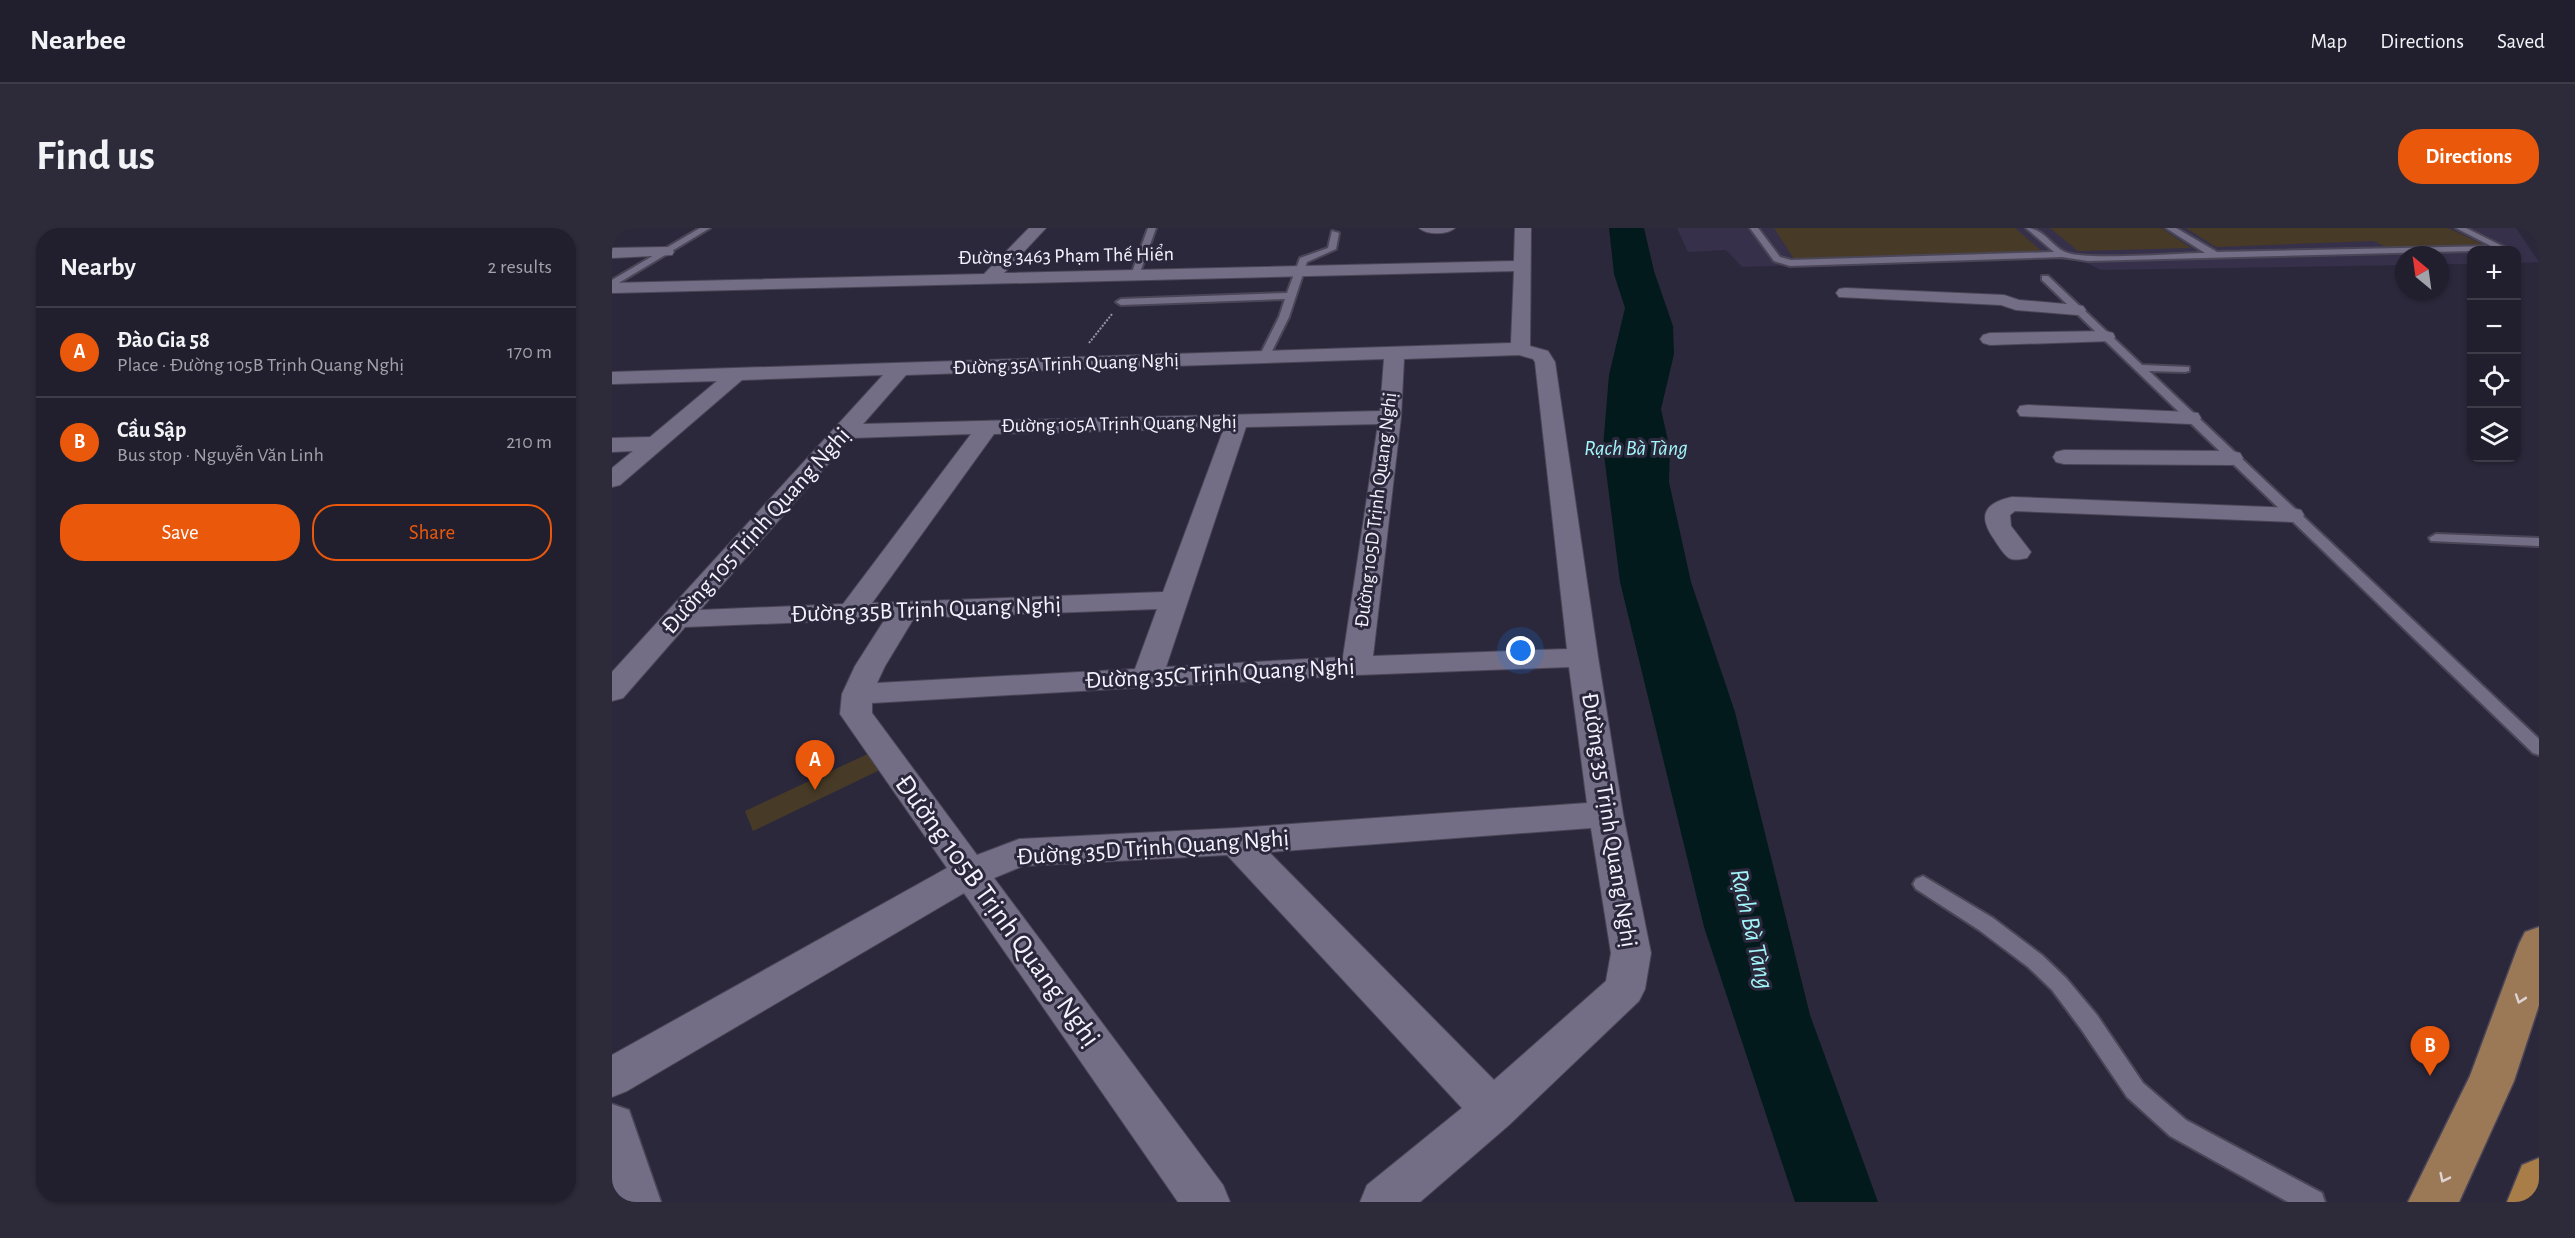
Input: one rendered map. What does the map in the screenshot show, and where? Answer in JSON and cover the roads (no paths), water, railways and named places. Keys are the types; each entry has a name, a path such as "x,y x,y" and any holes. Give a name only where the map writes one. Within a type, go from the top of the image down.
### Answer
{"highway":[{"path":"2532,1202 2539,1182"}],"main road":[{"path":"2433,1202 2491,1081 2539,944"}],"street":[{"path":"989,279 1038,228"},
{"path":"1427,228 1447,228"},
{"path":"1520,349 1523,228"},
{"path":"612,254 666,252"},
{"name":"Đường 3463 Phạm Thế Hiển","path":"612,286 1521,266"},
{"path":"1845,293 2004,300 2016,305 2077,310"},
{"path":"1990,339 2106,338"},
{"name":"Đường 35A Trịnh Quang Nghị","path":"612,378 1520,349"},
{"name":"Đường 35 Trịnh Quang Nghị","path":"1384,1202 1493,1110 1625,988 1631,953 1606,814 1583,657 1545,362 1536,352 1520,349"},
{"name":"Đường 105D Trịnh Quang Nghị","path":"1357,666 1390,417 1394,354"},
{"name":"Đường 105 Trịnh Quang Nghị","path":"612,691 847,431 899,370"},
{"path":"612,480 736,375"},
{"path":"2028,411 2190,418"},
{"name":"Đường 105A Trịnh Quang Nghị","path":"847,431 1390,417"},
{"path":"1147,678 1237,421"},
{"path":"851,613 988,427"},
{"path":"612,445 656,443"},
{"path":"2064,457 2232,458"},
{"path":"2018,552 2003,535 1996,522 1996,514 2000,509 2012,504 2292,515"},
{"name":"Đường 35B Trịnh Quang Nghị","path":"678,619 1173,600"},
{"path":"857,694 870,666 905,611"},
{"name":"Đường 35C Trịnh Quang Nghị","path":"857,694 1357,666 1583,657"},
{"name":"Đường 105B Trịnh Quang Nghị","path":"857,694 856,714 1206,1202"},
{"name":"Đường 35D Trịnh Quang Nghị","path":"612,1077 969,873 1019,854 1236,842 1606,814"},
{"path":"1236,842 1493,1110"},
{"path":"612,1126 636,1202"}],"lane":[{"path":"612,286 706,228"},
{"path":"1135,275 1152,228"},
{"path":"1754,228 1777,259 1790,262 2062,254 2088,258 2502,248 2460,228"},
{"path":"2030,228 2062,254"},
{"path":"2170,228 2215,255"},
{"path":"1263,359 1284,317 1303,260 1332,249 1335,233"},
{"path":"2045,278 2539,749"},
{"path":"1121,302 1290,296"},
{"path":"2137,368 2185,369"},
{"path":"2436,538 2539,543"},
{"path":"1923,884 1986,924 2035,961 2059,984 2089,1022 2135,1090 2178,1128 2313,1202"}],"water":[{"name":"Rạch Bà Tàng","path":"1609,228 1644,228 1654,271 1673,326 1674,354 1661,409 1670,450 1669,482 1691,582 1735,712 1810,1015 1878,1202 1795,1202 1704,927 1620,582 1603,447 1609,375 1625,308 1614,274"}],"place":[{"name":"Đào Gia 58","path":"815,790"},
{"name":"Cầu Sập","path":"2430,1076"}]}
